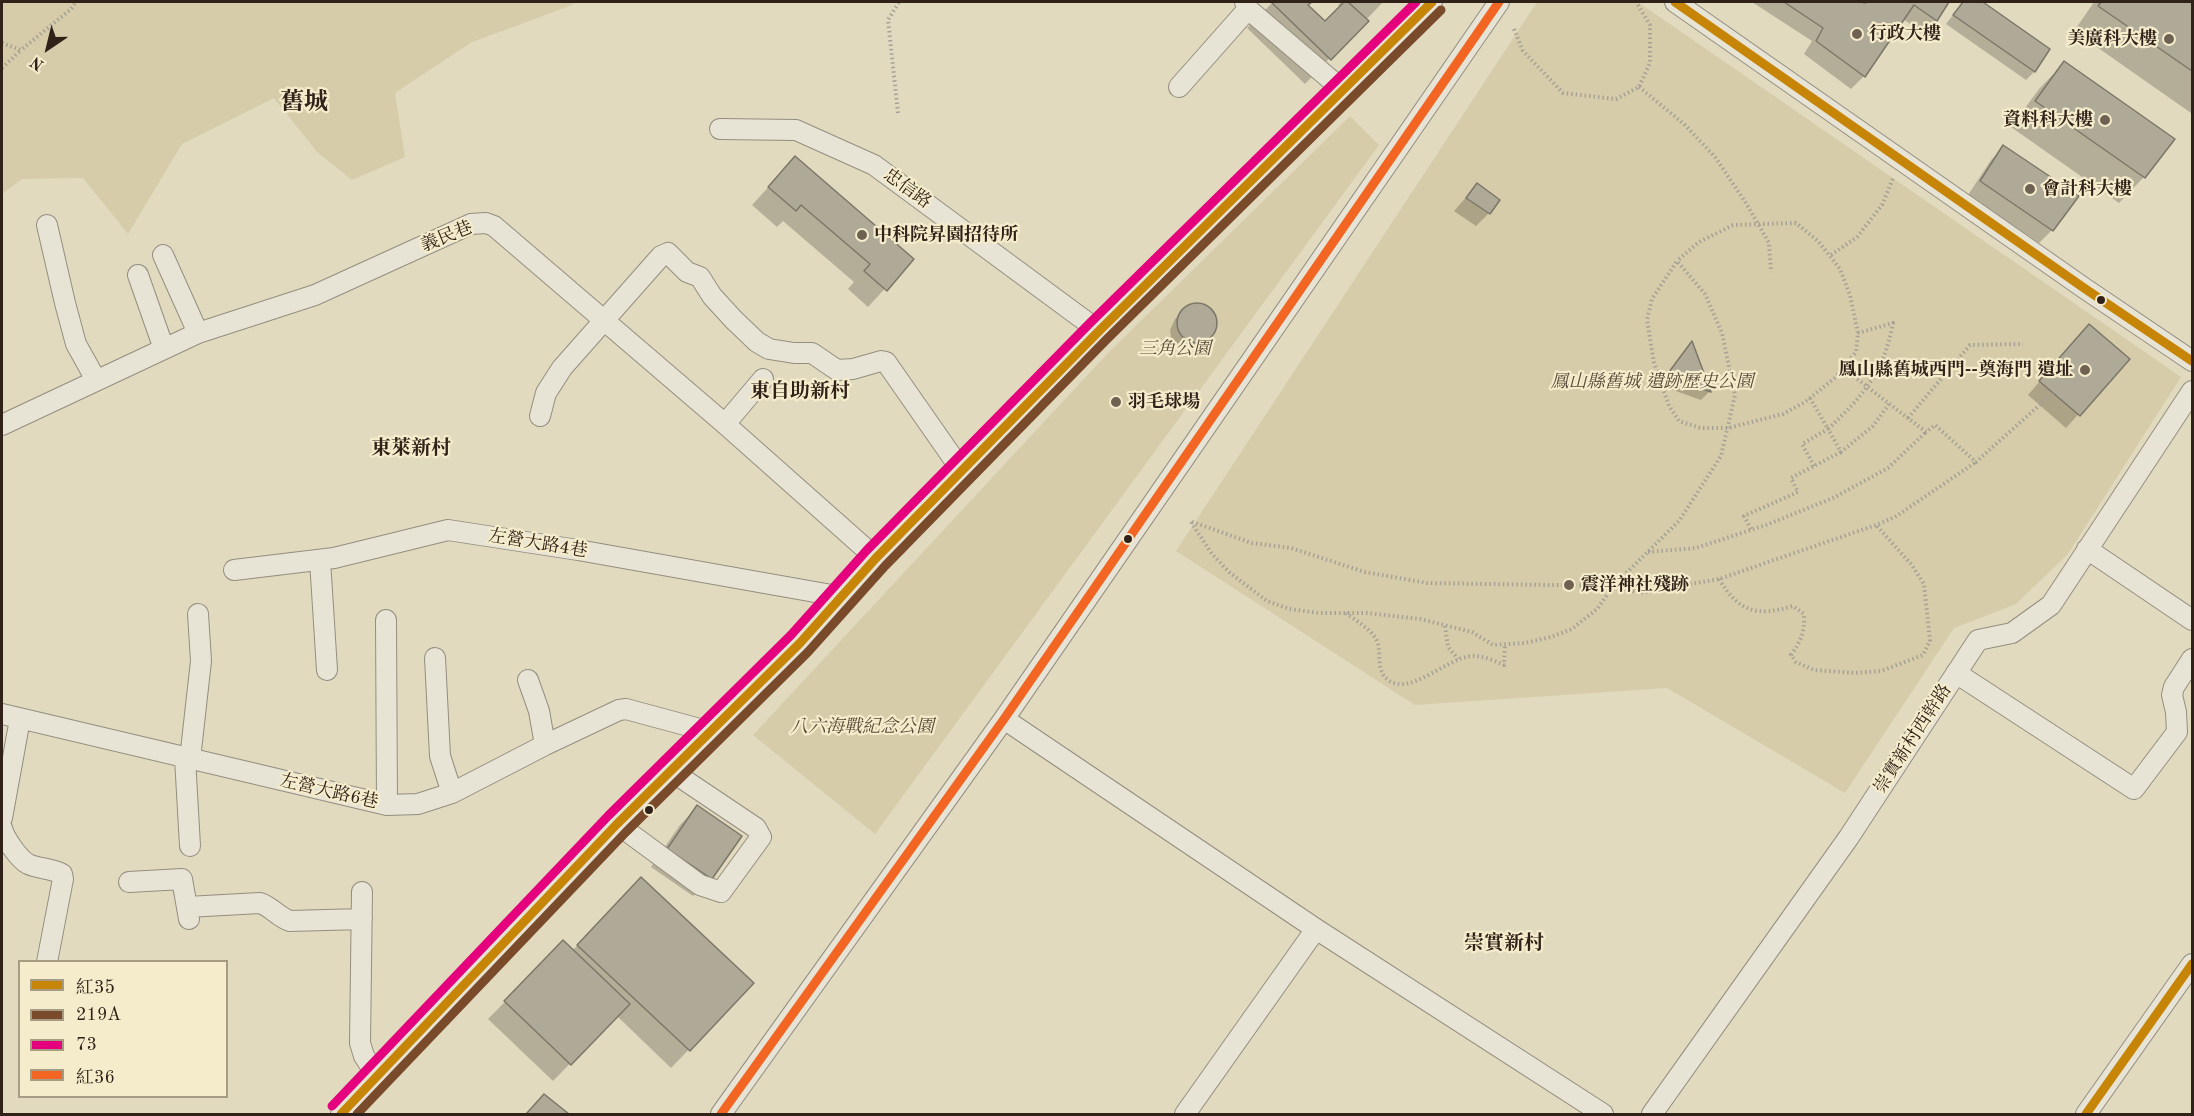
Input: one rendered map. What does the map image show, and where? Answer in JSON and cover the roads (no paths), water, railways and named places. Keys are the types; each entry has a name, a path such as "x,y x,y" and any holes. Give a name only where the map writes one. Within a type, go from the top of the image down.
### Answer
{"street":[{"path":"342,1114 617,824 800,643 876,558 1099,331 1432,2"},
{"path":"721,1114 1004,719 1499,2"},
{"path":"1675,2 2084,288 2193,361"},
{"path":"1179,87 1247,5 1344,91"},
{"name":"忠信路","path":"720,129 796,130 874,165 1099,331"},
{"name":"義民巷","path":"2,425 198,333 315,295 471,224 478,223 494,226 725,424 876,558"},
{"path":"47,225 64,303 76,344 96,380"},
{"path":"540,416 546,393 562,368 661,256 668,253 687,272 700,277 712,296 733,319 757,342 769,349 812,354 837,370 886,362 962,471"},
{"path":"163,255 198,333"},
{"path":"138,275 164,349"},
{"path":"725,424 763,379"},
{"name":"崇實新村西幹路","path":"1652,1114 1849,837 1978,640 2012,633 2051,605 2193,391"},
{"name":"左營大路4巷","path":"234,570 320,560 448,530 578,550 843,597"},
{"path":"2087,549 2193,620"},
{"path":"320,560 327,670"},
{"path":"190,846 188,758 201,661 198,614"},
{"path":"386,620 387,806"},
{"path":"435,658 440,756 452,793"},
{"path":"1956,673 2134,789 2177,732 2172,695 2174,687 2193,659"},
{"path":"528,680 539,711 545,745"},
{"name":"左營大路6巷","path":"11,716 387,806 418,804 452,793 619,710 626,709 711,732"},
{"path":"2,818 11,716"},
{"path":"1004,719 1316,929 1603,1114"},
{"path":"617,824 700,885 721,892 761,837 756,828 671,771"},
{"path":"2,828 4,836 27,863 62,874 63,879 47,960"},
{"path":"129,882 182,879 188,913 260,903 266,905 282,919 290,921 362,919"},
{"path":"362,892 360,1043 363,1056 377,1076"},
{"path":"1185,1114 1316,929"},
{"path":"2086,1114 2190,974"}],"place":[{"name":"行政大樓","path":"1857,34"},
{"name":"美廣科大樓","path":"2169,39"},
{"name":"資料科大樓","path":"2105,120"},
{"name":"會計科大樓","path":"2030,189"},
{"name":"中科院昇園招待所","path":"862,235"},
{"name":"鳳山縣舊城西門--奠海門 遺址","path":"2085,370"},
{"name":"羽毛球場","path":"1116,402"},
{"name":"震洋神社殘跡","path":"1569,585"}],"district":[{"name":"舊城","path":"304,103"},
{"name":"東自助新村","path":"800,392"},
{"name":"東萊新村","path":"411,449"},
{"name":"崇實新村","path":"1504,944"}],"park label":[{"name":"三角公園","path":"1175,349"},
{"name":"鳳山縣舊城 遺跡歷史公園","path":"1652,382"},
{"name":"八六海戰紀念公園","path":"862,727"}]}
